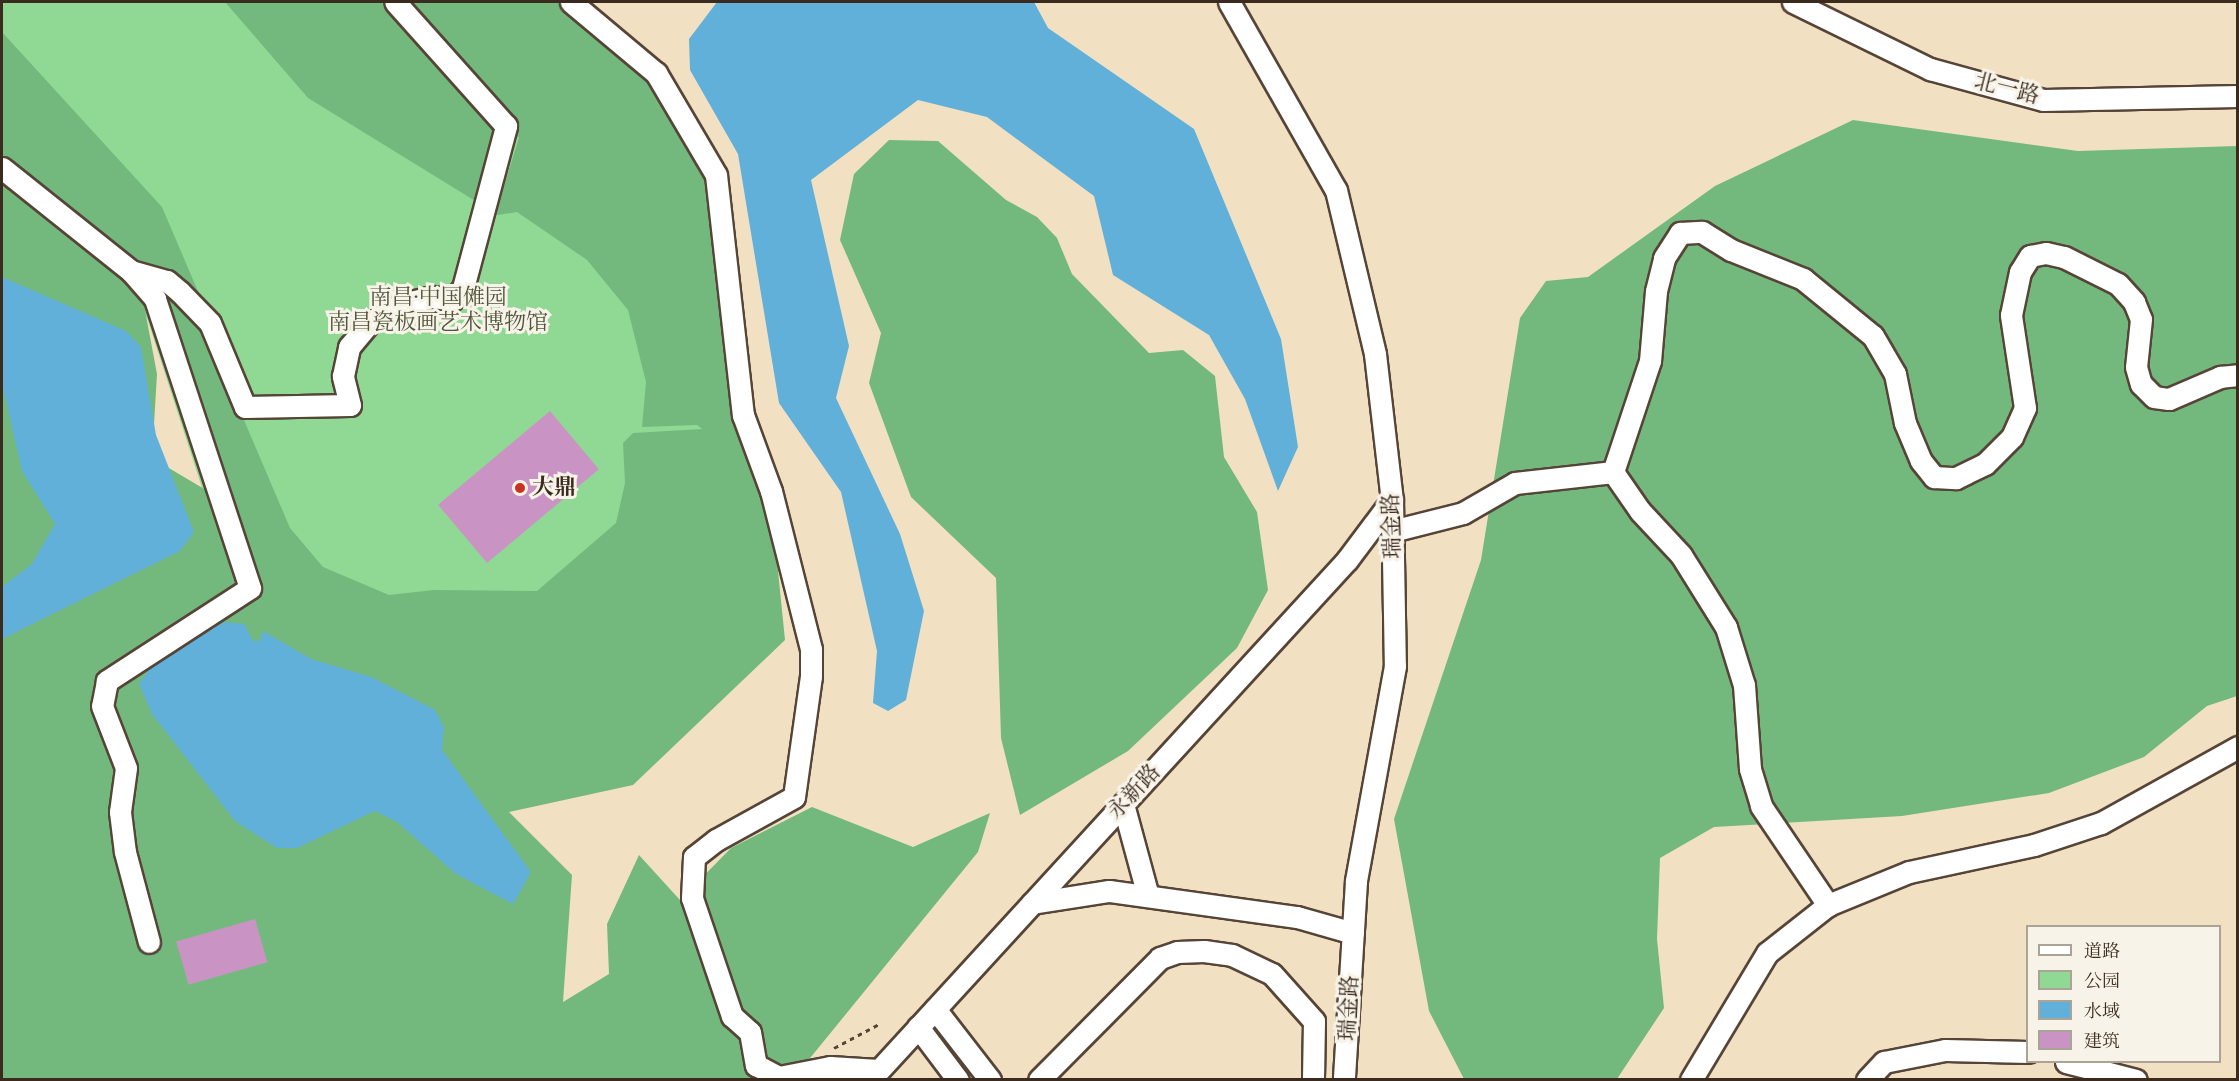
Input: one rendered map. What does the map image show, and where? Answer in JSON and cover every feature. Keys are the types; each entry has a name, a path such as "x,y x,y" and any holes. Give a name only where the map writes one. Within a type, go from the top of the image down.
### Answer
{"street":[{"path":"131,271 167,281 210,323 245,407 350,405 343,376 349,347 369,322 402,304 433,297 452,300 463,288 506,126 395,2"},
{"path":"571,2 656,73 716,175 743,415 771,491 811,649 811,676 794,797 716,840 694,857 692,898 732,1016 750,1032 756,1065 779,1077 830,1067 874,1075"},
{"name":"瑞金路","path":"1230,2 1336,190 1375,354 1392,500 1395,666 1356,881 1344,1080"},
{"name":"北一路","path":"1794,2 1930,69 2043,100 2238,96"},
{"path":"2,168 131,271 155,299 250,588 107,681 102,706 126,768 120,813 125,852 148,942"},
{"path":"1613,472 1650,361 1656,291 1664,258 1680,233 1702,232 1731,250 1803,279 1873,336 1895,374 1905,423 1917,451 1934,477 1956,478 1985,464 2012,437 2025,408 2011,315 2020,272 2031,256 2046,253 2064,257 2118,284 2134,302 2141,319 2136,367 2141,384 2154,397 2169,399 2220,377 2238,375"},
{"path":"1392,531 1463,513 1515,483 1613,472"},
{"path":"1613,472 1640,512 1681,555 1726,627 1744,685 1750,770 1761,806 1828,905"},
{"name":"永新路","path":"874,1075 1347,560 1392,500"},
{"path":"1691,1080 1767,953 1828,905 1909,872 2034,845 2101,823 2238,747"},
{"path":"1123,804 1148,896"},
{"path":"1032,903 1109,891 1297,917 1353,933"},
{"path":"1040,1080 1160,958 1177,952 1204,951 1232,955 1272,974 1314,1021 1313,1080"},
{"path":"935,1009 990,1080"},
{"path":"918,1027 958,1080"},
{"path":"1867,1080 1884,1062 1945,1050 2026,1052"},
{"path":"2070,1063 2136,1080"}],"green space":[{"name":"南昌·中国傩园 南昌瓷板画艺术博物馆","path":"2,2 513,2 635,66 758,632 238,599 147,318 2,205"},
{"path":"225,2 382,2 497,128 479,197 497,208 519,138 403,2 562,2 654,77 713,183 734,388 777,561 785,640 633,785 509,812 572,875 563,1002 609,974 607,924 639,855 680,900 731,848 812,807 913,847 990,813 978,852 793,1079 2,1079 2,32 162,207 200,296 147,265 142,294 157,374 152,458 216,496 234,557 252,560 156,288 169,293 204,326 290,528 323,567 389,595 434,590 537,591 616,523 625,483 623,443 633,433 702,429 697,425 642,427 646,382 628,310 587,260 517,212 498,215 308,98"},
{"path":"1853,120 2078,151 2237,146 2237,696 2207,706 2144,757 2049,793 1902,816 1714,827 1660,858 1657,939 1664,1008 1617,1079 1464,1079 1429,1011 1394,819 1481,560 1520,318 1546,281 1588,277 1715,186"},
{"path":"889,140 938,141 1006,200 1037,217 1057,238 1072,274 1149,353 1183,350 1215,376 1224,457 1257,512 1268,590 1237,648 1128,751 1020,815 1001,738 996,578 911,497 869,383 881,333 840,240 854,174"}],"water":[{"path":"717,2 1034,2 1048,28 1194,129 1281,339 1298,447 1278,491 1245,399 1209,335 1113,275 1094,196 987,117 918,100 811,180 849,346 836,398 900,534 924,611 906,700 888,711 873,703 877,651 841,492 779,403 738,154 690,70 689,39"},
{"path":"2,277 126,331 141,347 156,435 194,532 180,551 2,639 2,587 32,564 55,524 22,471 2,383"},
{"path":"223,622 244,624 253,641 260,641 263,631 311,659 371,677 435,710 444,727 442,750 531,872 513,904 456,874 397,822 375,811 297,848 277,848 235,821 152,714 139,684 152,666"}],"building":[{"path":"550,411 599,469 487,563 438,505"},
{"path":"255,919 267,962 189,985 176,942"}],"place":[{"name":"大鼎","path":"520,488"}]}
